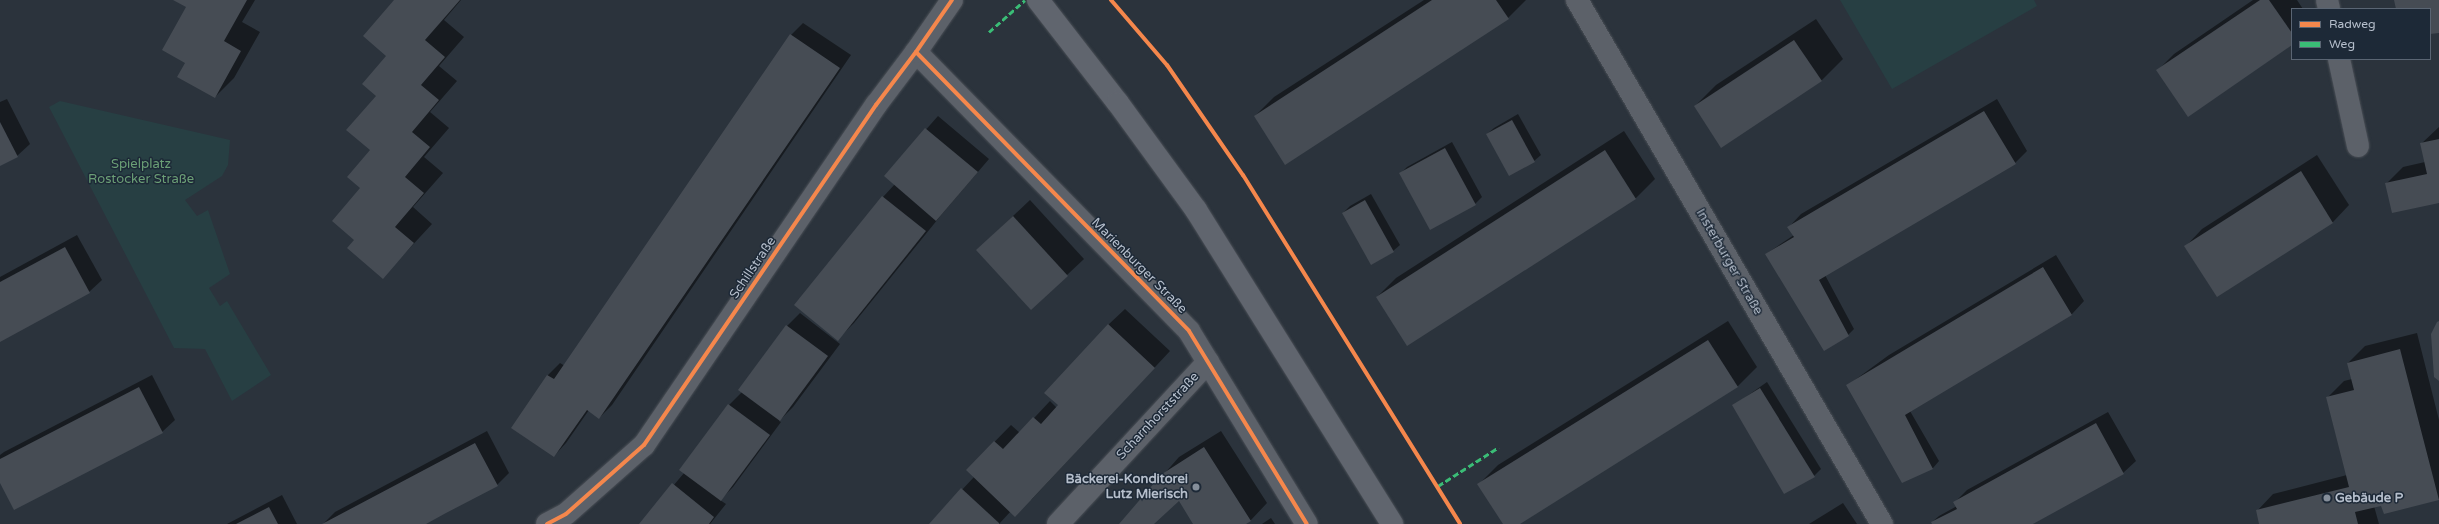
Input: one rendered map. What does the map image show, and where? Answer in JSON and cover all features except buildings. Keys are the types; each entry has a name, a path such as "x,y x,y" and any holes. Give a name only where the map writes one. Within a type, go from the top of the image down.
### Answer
{"main road":[{"path":"1038,0 1118,103 1196,210 1392,524"}],"street":[{"name":"Schillstraße","path":"547,524 566,514 644,445 876,105 916,52 952,0"},
{"name":"Insterburger Straße","path":"1577,0 1882,524"},
{"name":"Marienburger Straße","path":"916,52 1189,331 1308,524"},
{"path":"2339,60 2358,146"},
{"name":"Scharnhorststraße","path":"1058,524 1208,362"}],"green space":[{"path":"1840,0 2034,0 2037,6 1892,89"},
{"name":"Spielplatz Rostocker Straße","path":"60,101 230,140 228,165 222,176 185,200 197,216 208,210 230,274 209,288 220,306 227,301 271,375 232,401 205,349 174,348 49,107"}],"marked path":[{"path":"989,32 1025,0"},
{"path":"1438,486 1499,447"}],"cycle path":[{"path":"547,524 566,514 644,445 876,105 916,52 952,0"},
{"path":"1111,0 1167,65 1243,175 1460,524"},
{"path":"916,52 1189,331 1307,524"}],"place":[{"name":"Bäckerei-Konditorei Lutz Mierisch","path":"1196,487"},
{"name":"Gebäude P","path":"2327,498"}]}
